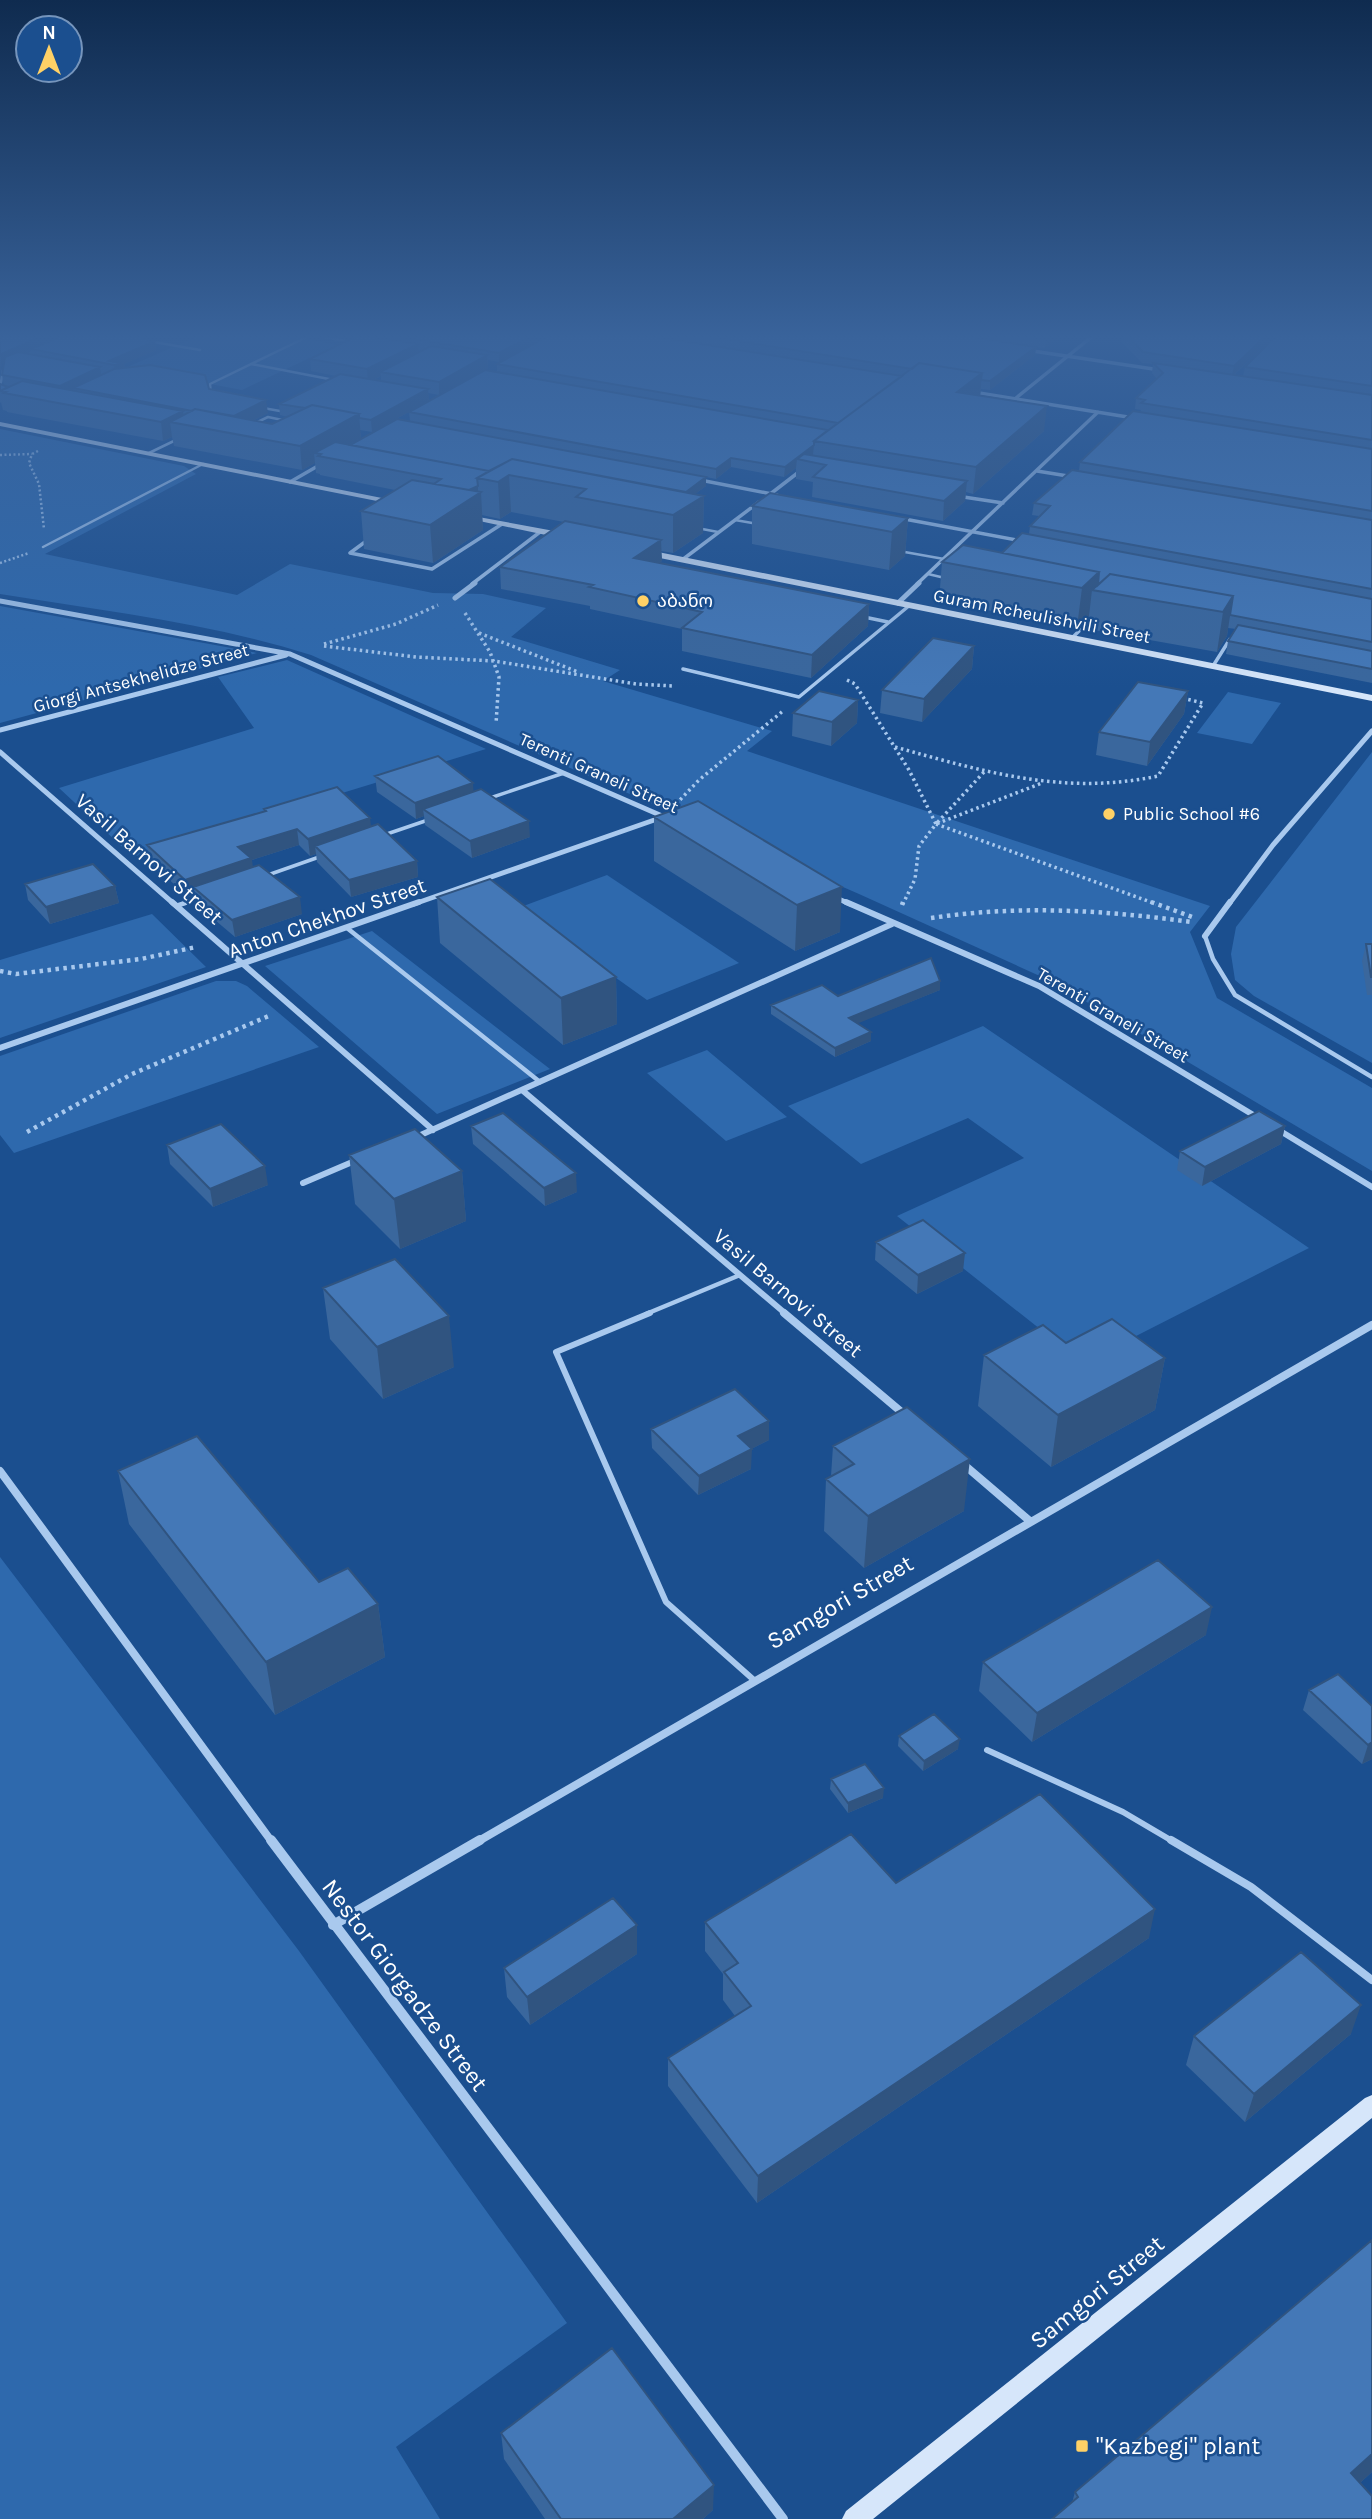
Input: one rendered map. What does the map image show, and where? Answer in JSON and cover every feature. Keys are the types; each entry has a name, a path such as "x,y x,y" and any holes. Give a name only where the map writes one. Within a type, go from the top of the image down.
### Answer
{"street":[{"path":"149,453 407,505"},
{"path":"898,603 1056,453"},
{"path":"290,482 335,457"},
{"path":"630,550 681,560 812,461"},
{"path":"802,469 815,471"},
{"path":"1037,471 1077,478"},
{"path":"690,479 784,496"},
{"path":"949,494 1003,503"},
{"path":"893,517 1029,542"},
{"path":"461,518 579,539"},
{"path":"372,538 350,553 425,570 438,567 499,526"},
{"path":"455,598 540,532"},
{"name":"Guram Rcheulishvili Street","path":"681,560 1372,698"},
{"name":"Terenti Graneli Street","path":"0,601 290,654 676,822"},
{"name":"Giorgi Antsekhelidze Street","path":"0,730 290,654"},
{"path":"1205,936 1273,845 1372,731"},
{"name":"Vasil Barnovi Street","path":"0,752 433,1130"},
{"name":"Anton Chekhov Street","path":"0,1048 664,817"},
{"name":"Terenti Graneli Street","path":"832,896 1039,986 1372,1186"},
{"path":"407,1141 892,924"},
{"name":"Vasil Barnovi Street","path":"522,1090 917,1425"},
{"path":"303,1182 368,1156"},
{"name":"Samgori Street","path":"333,1925 1372,1325"},
{"path":"958,1460 1031,1522"},
{"name":"Nestor Giorgadze Street","path":"0,1471 333,1925 783,2519"},
{"name":"Samgori Street","path":"854,2519 1372,2105"}],"lane":[{"path":"43,547 203,464"},
{"path":"461,518 479,511"},
{"path":"735,520 761,524"},
{"path":"691,527 718,532"},
{"path":"891,549 944,559"},
{"path":"698,571 706,565"},
{"path":"928,574 955,579"},
{"path":"683,669 799,697 910,605"},
{"path":"1072,638 1096,615"},
{"path":"863,617 888,622"},
{"path":"1213,666 1234,633"},
{"path":"486,800 564,773"},
{"path":"370,840 435,817"},
{"path":"254,880 331,853"},
{"path":"176,906 202,897"},
{"path":"347,928 540,1082"},
{"path":"1205,936 1213,959 1235,995 1372,1077"},
{"path":"740,1275 556,1352 666,1602 756,1681"},
{"path":"987,1751 1123,1812 1251,1886 1372,1980"}],"path":[{"path":"0,455 32,454 29,463 39,484 43,547 0,564"},
{"path":"495,743 499,677 494,661 455,598 396,624 320,646 416,657 494,661 636,684 675,686"},
{"path":"478,633 589,676"},
{"path":"831,671 855,684 921,788 936,824 1214,926"},
{"path":"664,817 699,780 799,697"},
{"path":"895,747 984,772 1042,783 1134,783 1158,776 1203,703 1179,697"},
{"path":"892,924 915,880 919,846 984,772"},
{"path":"936,824 1042,783"},
{"path":"892,924 976,910 1025,910 1142,915 1214,926"},
{"path":"0,973 16,974 141,959 217,942"},
{"path":"27,1132 132,1074 291,1007"}],"shaded area":[{"path":"0,453 117,453 184,466 196,474 45,554 237,595 290,564 433,593 483,594 546,608 511,637 620,670 603,681 772,731 747,751 1210,906 1190,932 1217,998 1372,1088 1372,1171 1053,982 859,894 311,655 196,626 0,594"},
{"path":"0,606 226,647 257,653 0,723"},
{"path":"287,660 486,749 133,857 59,788 254,728 218,677"},
{"path":"1228,692 1281,703 1252,744 1197,733"},
{"path":"1372,752 1372,1063 1254,996 1235,980 1231,954 1236,927"},
{"path":"607,875 739,963 647,1000 518,908"},
{"path":"152,914 206,967 0,1038 0,960"},
{"path":"372,931 550,1069 437,1114 265,966"},
{"path":"216,981 236,981 247,986 319,1047 14,1153 0,1135 0,1056"},
{"path":"983,1026 1309,1248 1083,1363 897,1216 1024,1158 968,1118 861,1164 788,1106"},
{"path":"707,1050 787,1117 726,1141 647,1073"},
{"path":"0,1557 299,1951 567,2323 396,2447 440,2519 0,2519"}],"building":[{"path":"314,453 391,453 489,471 477,478 478,486 469,490 434,484 441,479 318,456 321,454"},
{"path":"390,453 576,453 706,477 686,492 512,459 489,471"},
{"path":"627,453 804,453 785,467 731,458 716,469"},
{"path":"886,453 993,453 976,467"},
{"path":"1090,453 1372,453 1372,511 1080,462"},
{"path":"804,454 967,481 944,501 813,477 826,465 797,459"},
{"path":"512,459 704,496 673,515 576,497 586,489 509,475 498,482 477,478"},
{"path":"1072,470 1372,520 1372,589 1030,526 1050,506 1034,503"},
{"path":"412,480 481,492 430,525 361,511"},
{"path":"770,493 908,518 892,532 752,506"},
{"path":"565,521 661,540 634,558 869,604 812,655 682,628 702,612 589,587 593,585 500,567"},
{"path":"1022,533 1372,599 1372,642 1230,615 1233,596 1110,574 1098,585 1099,572 1002,553"},
{"path":"963,545 1099,572 1082,588 942,562"},
{"path":"1110,574 1233,596 1223,612 1092,590"},
{"path":"1238,625 1372,651 1372,669 1228,641"},
{"path":"933,638 974,646 924,699 882,690"},
{"path":"1138,682 1188,691 1150,742 1099,732"},
{"path":"819,691 858,700 832,722 793,713"},
{"path":"438,756 473,783 415,803 375,776"},
{"path":"337,787 370,818 308,839 297,829 238,847 251,858 185,880 147,845 266,811 264,809"},
{"path":"481,789 529,821 470,841 423,809"},
{"path":"698,801 842,887 797,905 654,817"},
{"path":"378,824 417,861 349,880 315,846"},
{"path":"93,864 115,886 46,907 25,884"},
{"path":"259,865 300,897 232,920 193,887"},
{"path":"490,879 616,977 561,998 437,897"},
{"path":"1366,944 1372,944 1372,977 1371,977"},
{"path":"931,958 940,981 849,1018 871,1032 835,1048 771,1005 822,985 838,996"},
{"path":"1259,1111 1285,1126 1205,1167 1180,1151"},
{"path":"503,1113 576,1173 544,1188 471,1126"},
{"path":"221,1124 265,1166 210,1189 167,1145"},
{"path":"415,1129 462,1171 394,1199 349,1155"},
{"path":"923,1220 965,1253 918,1275 876,1242"},
{"path":"395,1259 449,1316 377,1347 323,1288"},
{"path":"1112,1319 1165,1358 1058,1415 984,1355 1043,1325 1066,1343"},
{"path":"735,1389 769,1421 738,1436 752,1449 699,1476 651,1429"},
{"path":"907,1407 970,1459 868,1516 826,1479 854,1464 833,1446"},
{"path":"197,1436 319,1582 348,1568 378,1604 266,1662 118,1471"},
{"path":"1158,1560 1212,1607 1037,1713 983,1662"},
{"path":"1338,1674 1372,1706 1372,1742 1368,1745 1309,1690"},
{"path":"934,1714 960,1739 924,1761 899,1736"},
{"path":"865,1764 884,1788 848,1803 831,1779"},
{"path":"1040,1794 1155,1909 758,2176 668,2058 751,2006 724,1972 738,1963 705,1922 851,1834 896,1883"},
{"path":"613,1898 637,1925 527,1997 504,1968"},
{"path":"1301,1952 1361,2005 1254,2094 1194,2036"},
{"path":"1372,2240 1372,2454 1351,2473 1372,2496 1372,2519 1052,2519 1078,2497 1075,2492"},
{"path":"612,2348 714,2485 673,2519 561,2519 501,2433"}],"place":[{"name":"აბანო","path":"643,601"},
{"name":"Public School #6","path":"1109,814"},
{"name":"\"Kazbegi\" plant","path":"1082,2446"}]}
